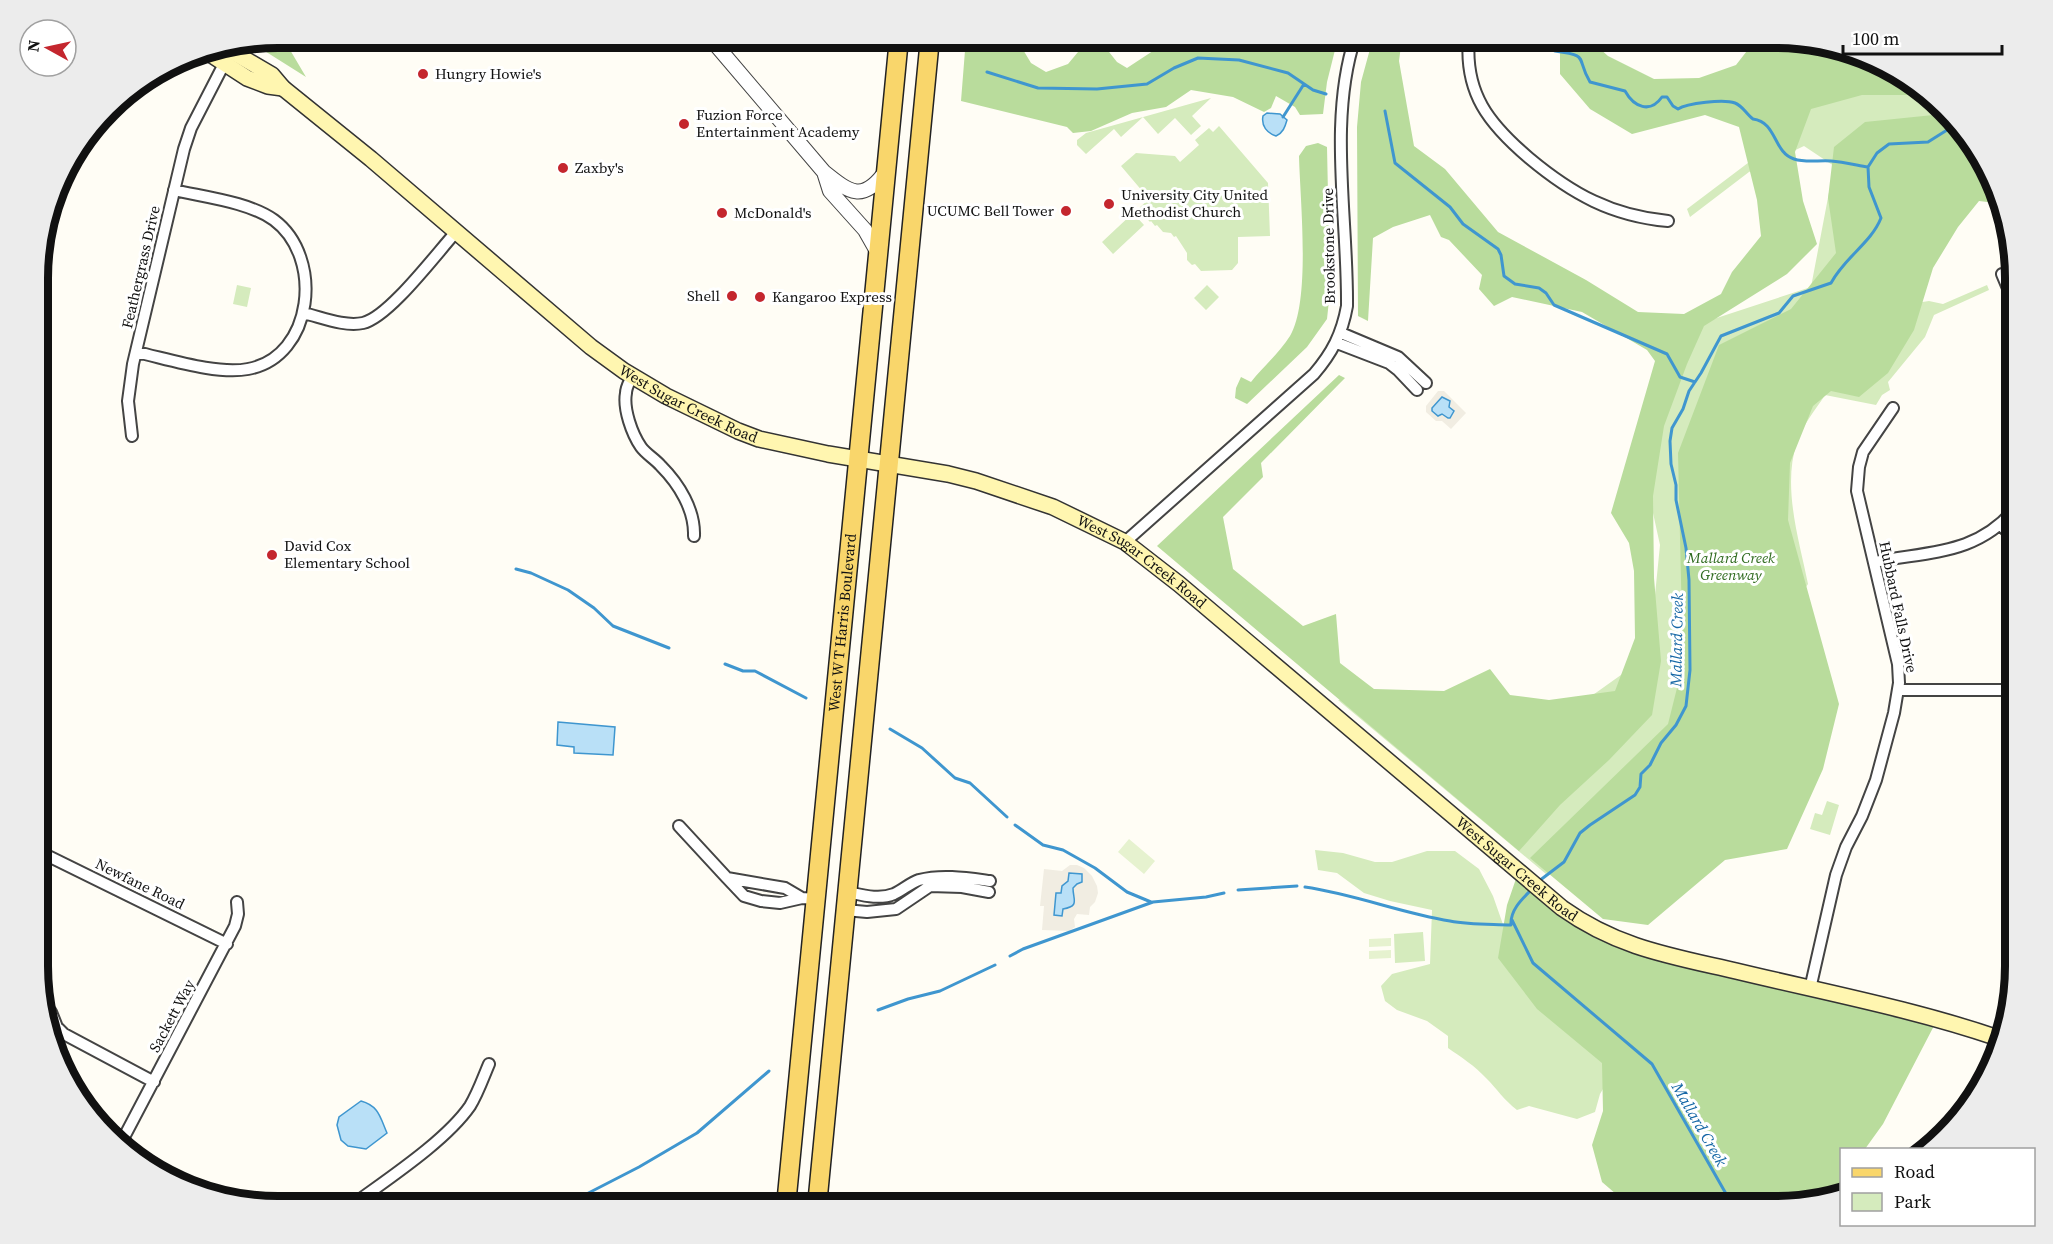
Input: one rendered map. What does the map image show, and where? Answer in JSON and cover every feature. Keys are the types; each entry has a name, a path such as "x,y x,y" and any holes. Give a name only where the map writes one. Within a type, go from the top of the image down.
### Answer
{"main road":[{"name":"West W T Harris Boulevard","path":"787,1196 808,898 859,459 898,48"},
{"name":"West W T Harris Boulevard","path":"818,1196 929,48"},
{"name":"West Sugar Creek Road","path":"225,55 272,75 283,88 336,129 591,347 632,376 690,409 748,435 788,445 966,478 1053,507 1125,542 1179,584 1562,908 1606,935 1633,946 1994,1037"}],"street":[{"path":"719,48 824,172 848,190 856,191 873,186 886,170"},
{"name":"Brookstone Drive","path":"1125,542 1314,374 1339,338 1344,324 1347,297 1341,117 1346,70 1352,48"},
{"path":"1468,48 1468,62 1475,94 1483,110 1504,137 1554,179 1573,191 1630,215 1668,221"},
{"name":"Feathergrass Drive","path":"132,436 128,401 136,352 174,190 190,128 225,55"},
{"path":"824,172 830,191 865,230 878,253"},
{"name":"Feathergrass Drive","path":"136,352 232,372 249,369 264,365 276,358 295,334 303,313 306,277 294,240 285,230 261,213 174,190"},
{"path":"303,313 351,324 372,320 394,301 456,232"},
{"path":"2002,274 2005,281"},
{"path":"1339,338 1389,363 1421,387"},
{"path":"632,376 626,399 628,415 635,434 641,447 676,483 693,517 694,536"},
{"name":"Hubbard Falls Drive","path":"1810,989 1836,876 1846,847 1862,816 1876,780 1898,690 1898,664 1857,491 1858,467 1863,452 1893,408"},
{"path":"1875,562 1955,548 1978,540 2005,520"},
{"path":"2001,525 2005,529"},
{"path":"1898,690 2005,690"},
{"path":"679,826 744,896 780,903 808,898"},
{"name":"Newfane Road","path":"48,856 226,944"},
{"path":"727,878 785,888 808,898"},
{"path":"952,878 989,886 930,886 896,909 867,912 846,901 886,896 916,881 926,879 952,878"},
{"name":"Sackett Way","path":"124,1137 235,926 238,914 237,902"},
{"path":"55,1022 64,1034 154,1082"},
{"path":"364,1196 427,1149 461,1116 476,1097 489,1064"}],"green space":[{"path":"260,48 289,48 306,77"},
{"path":"965,48 1022,48 1031,63 1046,72 1068,64 1081,48 1106,48 1117,62 1127,68 1157,48 1336,48 1327,82 1323,114 1300,115 1295,107 1276,96 1271,108 1264,112 1233,97 1191,90 1166,107 1132,113 1091,131 1073,133 1067,127 961,101"},
{"path":"1370,48 1401,48 1399,61 1414,146 1445,169 1498,232 1586,280 1638,312 1684,314 1721,294 1732,272 1761,236 1757,200 1739,127 1705,115 1632,134 1590,109 1560,74 1560,48 1599,48 1608,56 1654,79 1699,78 1736,65 1749,48 1790,48 1820,52 1863,65 1915,95 1862,95 1811,109 1795,152 1803,201 1817,244 1787,274 1704,326 1664,426 1653,496 1654,578 1661,661 1652,715 1609,760 1560,805 1519,851 1157,546 1339,375 1345,378 1261,463 1263,477 1223,517 1233,569 1303,626 1336,614 1340,663 1374,689 1444,691 1490,669 1510,695 1549,700 1615,691 1635,638 1634,571 1629,543 1611,513 1655,361 1647,350 1582,312 1512,297 1494,306 1479,289 1482,275 1449,240 1441,237 1430,215 1393,227 1373,238 1368,321 1358,316 1357,127 1361,82"},
{"name":"Mallard Creek Greenway","path":"1908,91 1915,95 1938,115 1955,134 1864,311 1929,301 1943,304 1987,285 1989,290 1934,315 1925,337 1888,382 1890,390 1882,395 1876,405 1825,395 1799,436 1791,477 1794,513 1808,584 1792,608 1564,862 1546,874 1338,700 1583,702 1649,655 1660,545 1643,467 1674,332 1811,287 1834,166 1804,146 1749,172 1690,217 1687,209 1789,132 1744,101"},
{"path":"1211,98 1192,116 1201,126 1191,135 1175,118 1158,134 1143,117"},
{"path":"1938,115 1966,150 1993,203 1979,201 1958,227 1933,268 1914,330 1888,373 1859,397 1831,391 1813,406 1790,463 1788,520 1839,704 1823,769 1787,849 1725,860 1648,925 1603,919 1530,858 1668,724 1683,664 1678,453 1719,345 1791,309 1836,253 1828,198 1834,147 1865,122"},
{"path":"1143,117 1121,137 1114,129 1086,154 1077,145 1077,140 1086,133"},
{"path":"1219,126 1268,183 1270,236 1238,237 1238,263 1232,270 1201,271 1187,260 1187,253 1176,236 1163,232 1138,209 1149,199 1121,166 1136,153 1175,156 1180,162 1199,145 1195,140 1209,128 1213,132"},
{"path":"1318,143 1327,147 1330,291 1327,319 1307,347 1247,404 1235,398 1241,377 1251,382 1286,342 1296,320 1300,299 1303,249 1299,156 1306,146"},
{"path":"1133,213 1144,225 1113,254 1102,242"},
{"path":"237,285 251,288 247,307 233,304"},
{"path":"1207,285 1219,297 1206,310 1194,298"},
{"path":"1827,801 1839,805 1830,835 1810,829 1815,813 1822,815"},
{"path":"1129,839 1155,861 1144,874 1118,852"},
{"path":"1315,850 1343,853 1375,862 1392,862 1427,851 1455,851 1479,869 1493,896 1506,933 1617,1066 1600,1094 1595,1112 1577,1119 1529,1106 1517,1110 1477,1070 1448,1048 1448,1036 1427,1021 1397,1010 1385,1001 1381,986 1392,974 1430,964 1432,910 1364,893 1337,873 1318,870"},
{"path":"1519,870 1606,935 1937,1020 1883,1124 1866,1148 1840,1148 1840,1187 1790,1196 1618,1196 1602,1182 1592,1145 1603,1111 1602,1063 1537,1009 1498,958 1507,905"},
{"path":"1423,932 1425,961 1395,963 1394,934"},
{"path":"1391,938 1391,946 1369,947 1369,939"},
{"path":"1391,950 1391,958 1369,959 1369,951"}],"shaded area":[{"path":"1438,391 1444,391 1466,413 1451,429 1442,421 1436,421 1426,412 1426,406"},
{"path":"1070,865 1084,868 1092,876 1097,886 1098,893 1095,902 1090,907 1089,915 1077,914 1074,919 1075,927 1069,931 1042,930 1044,906 1040,906 1044,869 1062,871","holes":["1068,881 1077,884 1073,888 1074,896 1067,907 1054,915 1056,894 1061,894 1062,886"]}],"water":[{"path":"1267,113 1280,114 1287,120 1282,131 1276,136 1267,131 1264,126 1263,116"},
{"path":"1442,397 1450,401 1449,407 1454,411 1450,418 1442,414 1438,416 1432,411"},
{"path":"558,722 615,727 613,755 574,753 574,747 557,745"},
{"path":"1069,873 1082,874 1082,882 1073,888 1074,904 1063,909 1062,916 1054,915 1056,893 1061,893 1062,886 1068,881"},
{"path":"361,1101 375,1109 387,1133 366,1149 348,1146 341,1140 337,1125 339,1117"}],"waterway":[{"path":"1555,51 1578,56 1590,82 1625,91 1633,101 1642,106 1652,105 1662,97 1667,97 1678,109 1706,102 1735,103 1753,119 1767,126 1782,150 1794,159 1836,161 1868,167"},
{"path":"987,72 1038,88 1097,89 1147,84 1174,68 1198,58 1239,60 1288,73 1313,90 1326,94"},
{"path":"1283,117 1304,84"},
{"path":"1385,111 1395,163 1450,207 1463,224 1498,249 1504,276 1515,284 1539,288 1546,293 1554,305 1667,354 1680,377 1695,382"},
{"name":"Mallard Creek","path":"1539,881 1564,862 1580,833 1635,795 1640,787 1641,774 1650,765 1661,743 1676,725 1686,706 1690,670 1689,580 1686,548 1671,464 1670,441 1672,428 1683,409 1689,391 1721,336 1779,313 1793,296 1831,283 1843,265 1871,235 1881,218 1869,187 1868,167 1877,153 1889,144 1928,142 1950,128"},
{"path":"516,569 531,573 568,590 594,608 613,626 669,648"},
{"path":"725,664 743,671 755,671 806,698"},
{"path":"890,729 922,748 955,778 970,783 1007,817"},
{"path":"1015,825 1043,845 1063,850 1095,868 1127,892 1151,902"},
{"path":"1238,890 1297,886"},
{"path":"1305,887 1450,921 1511,925 1512,914 1533,888"},
{"path":"1010,956 1023,949 1153,902 1224,893"},
{"name":"Mallard Creek","path":"1512,920 1533,963 1652,1064 1727,1196"},
{"path":"878,1010 940,991 995,965"},
{"path":"583,1196 639,1167 697,1133 769,1071"}],"place":[{"name":"Hungry Howie's","path":"423,74"},
{"name":"Fuzion Force Entertainment Academy","path":"684,124"},
{"name":"Zaxby's","path":"563,168"},
{"name":"University City United Methodist Church","path":"1109,204"},
{"name":"UCUMC Bell Tower","path":"1066,211"},
{"name":"McDonald's","path":"722,213"},
{"name":"Shell","path":"732,296"},
{"name":"Kangaroo Express","path":"760,297"},
{"name":"David Cox Elementary School","path":"272,555"}]}
